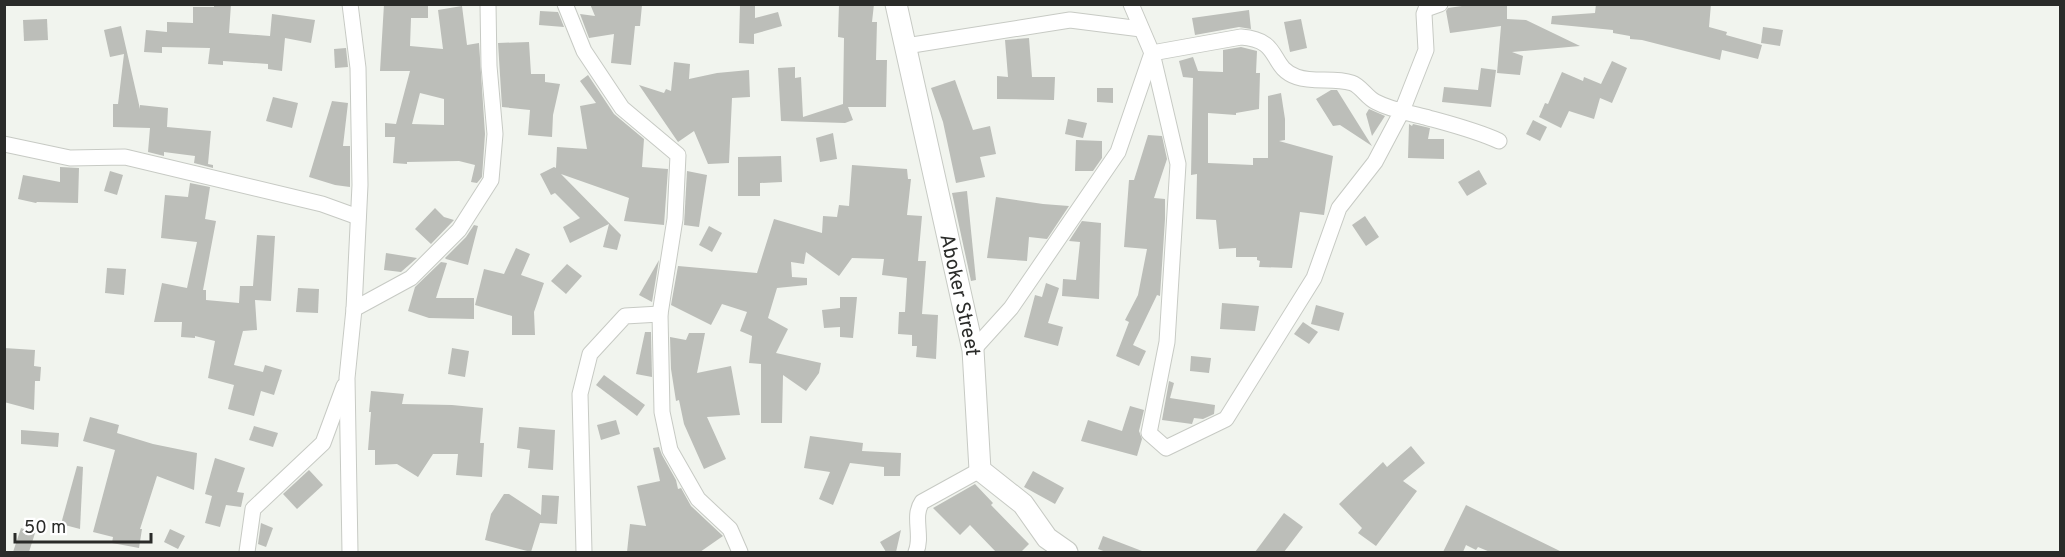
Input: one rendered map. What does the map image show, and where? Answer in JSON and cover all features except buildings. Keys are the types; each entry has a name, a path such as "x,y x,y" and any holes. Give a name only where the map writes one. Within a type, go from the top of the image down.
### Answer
{"main road":[{"name":"Aboker Street","path":"896,4 937,197 973,350 980,470"},
{"path":"980,470 1023,504 1047,538 1067,552"}],"street":[{"path":"350,4 358,68 360,186 354,309 347,378 350,552"},
{"path":"354,309 411,278 459,230 491,180 495,134 489,66 488,4"},
{"path":"565,4 584,51 622,108 678,155 675,219 660,314 662,412 670,450 698,499 730,529 740,552"},
{"path":"1131,4 1152,53 1178,165 1167,342 1149,433 1166,448 1226,419 1314,278 1339,208 1375,162 1402,111 1426,50 1424,14 1426,9 1440,4"},
{"path":"906,46 1070,20 1141,29"},
{"path":"1152,53 1242,37 1255,38 1266,42 1286,73 1300,79 1339,80 1354,83 1375,102 1471,129 1499,141"},
{"path":"973,350 1011,308 1118,152 1152,53"},
{"path":"4,144 70,159 125,157 322,204 358,217"},
{"path":"584,552 580,394 590,354 626,316 660,314"},
{"path":"247,552 253,509 323,442 347,378"},
{"path":"916,552 920,544 917,508 922,502 980,470"}]}
